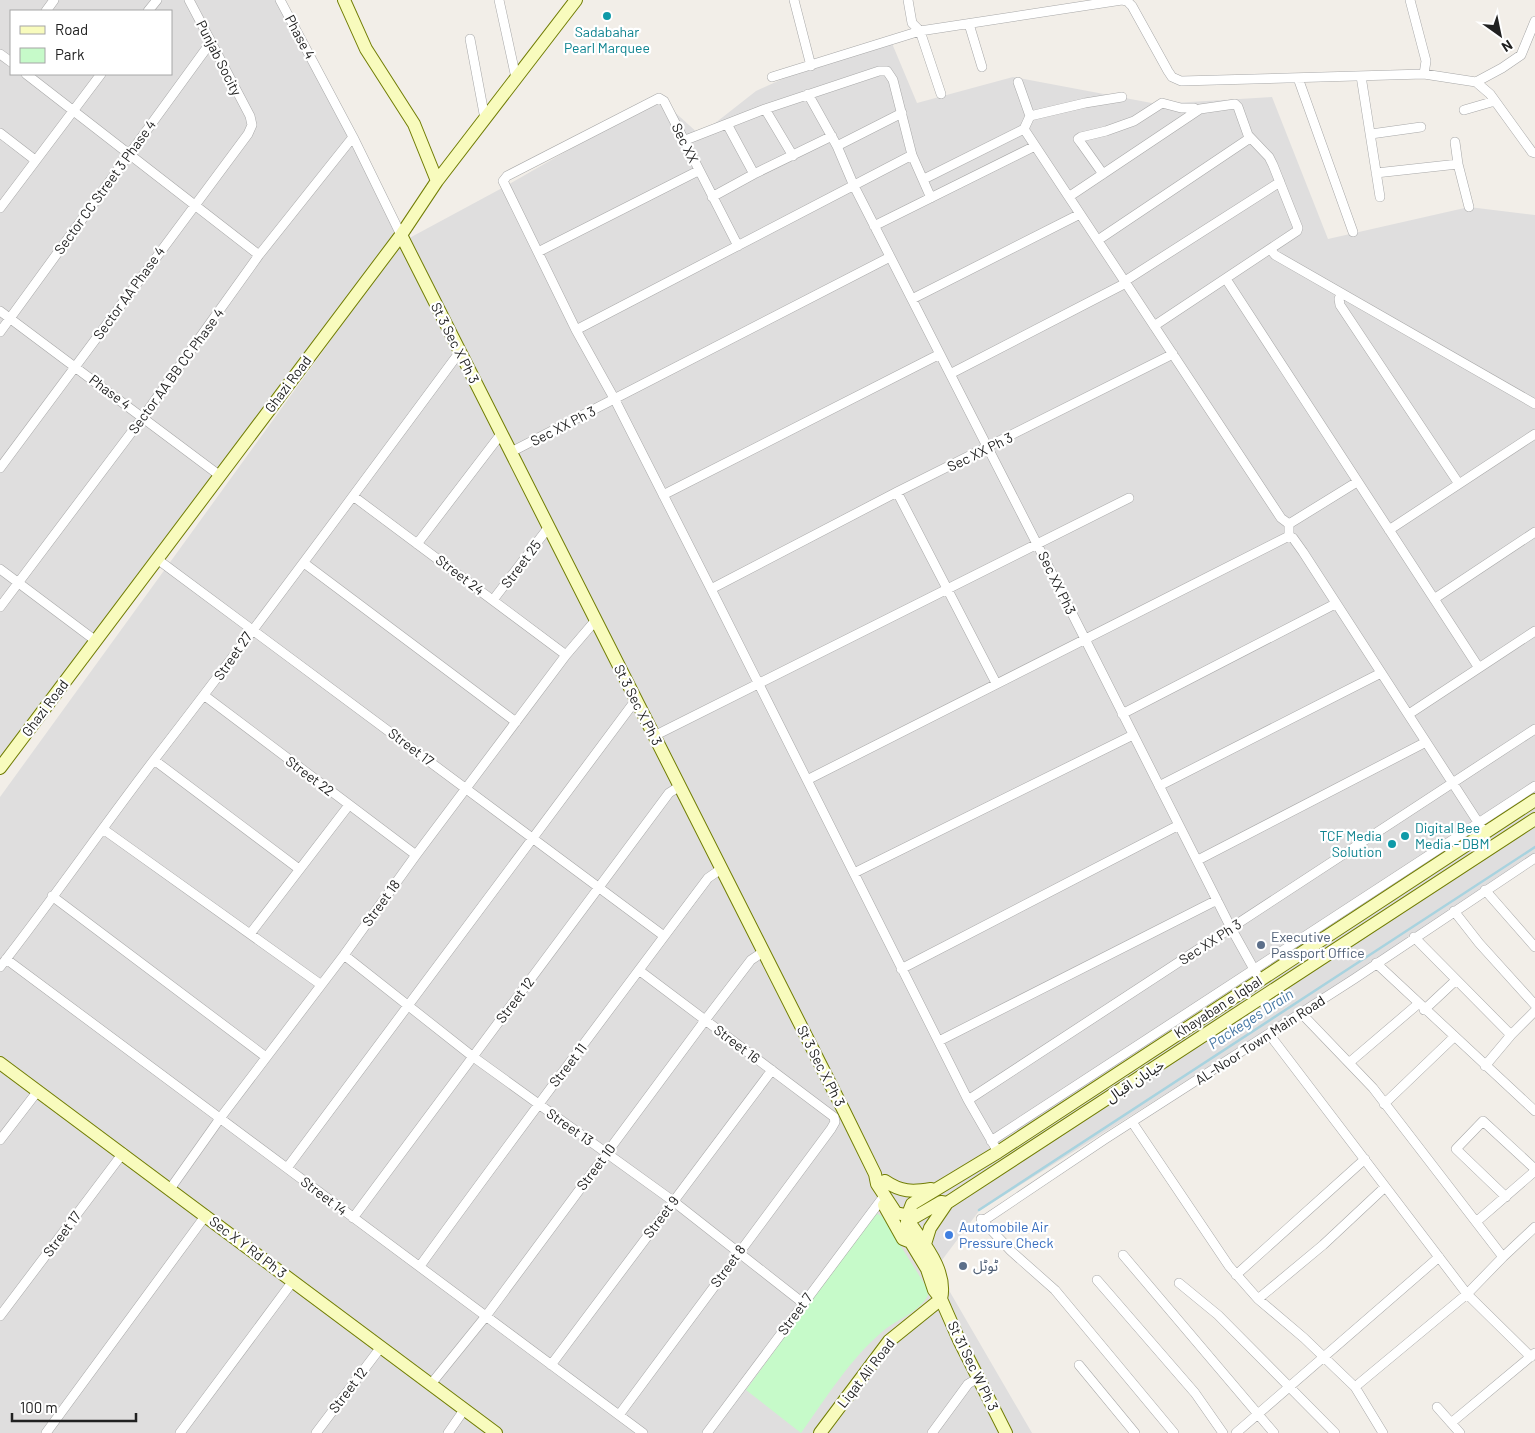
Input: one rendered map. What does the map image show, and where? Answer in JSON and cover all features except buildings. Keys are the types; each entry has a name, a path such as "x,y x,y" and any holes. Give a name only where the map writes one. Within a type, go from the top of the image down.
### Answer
{"main road":[{"path":"344,0 366,50 414,124 438,181"},
{"name":"Ghazi Road","path":"0,768 401,235 438,181 576,0"},
{"name":"St 3 Sec X Ph 3","path":"401,235 763,952 839,1114 906,1217"},
{"name":"Khayaban e Iqbal","path":"906,1217 912,1204 994,1147 1257,975 1351,921 1482,828 1535,800"},
{"name":"خیابان اقبال","path":"906,1217 915,1218 941,1202 947,1203 1535,819"},
{"path":"1351,921 1359,935"},
{"name":"Sec X Y Rd Ph 3","path":"0,1063 496,1433"},
{"path":"880,1177 897,1189 906,1191 937,1188"},
{"name":"St 3 Sec X Ph 3","path":"880,1177 877,1184 884,1196 896,1213 906,1217"},
{"path":"884,1196 884,1207 888,1216 902,1239 911,1242"},
{"path":"925,1244 934,1220 947,1203"},
{"name":"St 31 Sec W Ph 3","path":"906,1217 906,1235 927,1269 934,1290 942,1299 958,1340 1006,1433"},
{"name":"St 31 Sec W Ph 3","path":"906,1217 925,1244 943,1283 942,1299"},
{"name":"Liqat Ali Road","path":"820,1433 890,1341 942,1299"}],"street":[{"path":"149,10 157,0"},
{"name":"Punjab Socity","path":"189,0 250,116"},
{"name":"Phase 4","path":"280,0 353,137 401,235"},
{"path":"499,0 516,78"},
{"path":"794,0 811,66"},
{"path":"908,0 912,23 920,31 941,94"},
{"path":"1410,0 1426,60 1424,74"},
{"path":"772,77 920,31 1113,1 1127,1 1172,77 1181,81 1424,74 1476,82 1495,100 1532,152 1535,153"},
{"path":"1476,82 1521,55 1535,21"},
{"path":"969,24 982,68"},
{"path":"470,40 485,119"},
{"name":"Sector CC Street 3 Phase 4","path":"0,332 128,153 211,42"},
{"path":"0,54 10,60"},
{"path":"683,142 808,94 879,71 887,71 893,80 912,155 931,198"},
{"path":"27,75 260,255"},
{"path":"0,208 100,75"},
{"path":"1361,76 1380,197"},
{"path":"1298,78 1353,232"},
{"path":"924,179 1024,129 1030,116 1018,82"},
{"name":"Sec XX Ph3","path":"808,94 832,136 874,226 1231,928 1257,975"},
{"path":"1030,116 1085,103 1122,97"},
{"name":"Sec XX","path":"658,98 664,101 698,171 538,252 504,187 503,181 508,176 658,98"},
{"path":"1464,110 1495,100"},
{"path":"1103,174 1078,139 1134,121 1162,103 1181,108 1194,108 1197,111"},
{"path":"1070,196 1197,111 1205,107 1235,104 1250,138 1269,157 1298,228 1294,234 1272,250 1154,326"},
{"path":"765,109 793,156"},
{"path":"837,146 902,113"},
{"name":"Sector AA Phase 4","path":"0,468 194,204 248,134 252,125 250,116"},
{"path":"727,124 754,174"},
{"path":"1371,134 1421,127"},
{"path":"1024,129 1281,518 1289,524"},
{"path":"0,133 35,160"},
{"path":"712,197 832,136"},
{"name":"Sector AA BB CC Phase 4","path":"0,607 143,417 260,255 353,137"},
{"path":"1098,240 1250,138"},
{"path":"1455,142 1458,164 1469,207"},
{"path":"874,226 1035,146"},
{"path":"576,330 912,155"},
{"path":"1376,173 1458,164"},
{"path":"698,171 738,246"},
{"path":"950,374 1125,282 1280,182"},
{"path":"912,299 1080,214"},
{"path":"1272,250 1275,255 1341,294 1535,404"},
{"path":"538,252 576,330 615,400 711,589 968,1100 994,1147"},
{"name":"Sec XX Ph 3","path":"511,452 890,257"},
{"path":"1226,278 1478,668"},
{"path":"1341,294 1339,299 1340,305 1459,484"},
{"name":"Phase 4","path":"0,310 219,475"},
{"name":"Street 27","path":"0,967 154,760 205,696 252,628 304,563 459,353"},
{"path":"663,495 940,354"},
{"name":"Sec XX Ph 3","path":"711,589 897,492 1173,354"},
{"path":"417,544 501,434"},
{"path":"1389,530 1535,434"},
{"path":"1289,524 1357,482"},
{"path":"897,492 996,683"},
{"name":"Street 24","path":"353,496 566,655"},
{"path":"654,736 1129,498"},
{"path":"1289,524 1289,536"},
{"name":"Street 25","path":"493,600 548,528"},
{"path":"1434,599 1535,532"},
{"path":"1289,536 1293,538 1482,828"},
{"path":"807,780 1289,536"},
{"name":"Street 17","path":"157,559 466,789 600,886 664,936"},
{"path":"304,563 516,722"},
{"path":"0,569 96,640"},
{"path":"1122,714 1335,604"},
{"name":"Street 18","path":"170,1189 220,1117 344,955 416,855 566,655 595,620"},
{"path":"1409,714 1535,631"},
{"path":"1159,786 1381,673"},
{"name":"Street 22","path":"205,696 416,855"},
{"path":"287,1168 635,701"},
{"name":"Sec XX Ph 3","path":"968,1100 1535,729"},
{"path":"854,873 1133,735"},
{"path":"1198,860 1426,742"},
{"path":"154,760 300,870"},
{"name":"Street 12","path":"353,1218 669,793 680,786"},
{"path":"1257,975 1482,828 1535,786"},
{"path":"250,934 349,805"},
{"path":"902,969 1180,826"},
{"path":"103,829 320,984"},
{"name":"AL-Noor Town Main Road","path":"1174,1433 1055,1290 1011,1251 982,1220 1269,1034 1485,890 1533,862"},
{"name":"Street 11","path":"420,1266 537,1104 640,971 664,936 708,878 721,869"},
{"path":"1485,890 1535,947"},
{"path":"52,896 266,1057"},
{"path":"939,1041 1217,900"},
{"path":"1454,911 1479,943 1535,1005"},
{"path":"1414,938 1511,1035"},
{"name":"Street 10","path":"431,1384 486,1316 751,960 763,952"},
{"name":"Street 13","path":"344,955 472,1056 673,1201 803,1303"},
{"name":"Street 14","path":"6,959 643,1433"},
{"path":"1376,963 1421,1007 1535,1110"},
{"name":"Street 16","path":"640,971 772,1070 839,1114"},
{"path":"1350,1062 1456,981"},
{"path":"1485,1066 1511,1035 1535,1011"},
{"path":"1301,1013 1350,1062 1503,1257"},
{"path":"1269,1034 1467,1294 1533,1355 1451,1423"},
{"path":"1384,1104 1454,1037"},
{"name":"Street 9","path":"551,1365 772,1070"},
{"path":"0,1140 37,1092"},
{"name":"Street 8","path":"619,1415 831,1129 839,1114"},
{"path":"1476,1222 1506,1197 1534,1173 1483,1121 1456,1148 1506,1197"},
{"path":"1132,1122 1236,1275 1258,1299 1325,1357 1355,1387 1383,1433"},
{"name":"Street 17","path":"0,1316 123,1153"},
{"path":"1236,1275 1365,1160"},
{"path":"1258,1299 1323,1245 1385,1187"},
{"name":"Street 7","path":"707,1433 884,1196"},
{"path":"46,1433 206,1215"},
{"path":"1355,1387 1467,1294 1535,1226"},
{"path":"1123,1255 1274,1433"},
{"path":"1236,1433 1440,1257"},
{"path":"1097,1280 1195,1393 1223,1433"},
{"path":"180,1433 293,1281"},
{"path":"1179,1282 1218,1314 1335,1433"},
{"name":"Street 12","path":"316,1433 381,1347"},
{"path":"1079,1365 1136,1433"},
{"path":"932,1433 968,1384 978,1378"},
{"path":"1437,1407 1460,1433"},
{"path":"448,1433 464,1410"}],"shaded area":[{"path":"0,0 279,0 402,242 504,187 659,98 700,135 756,91 811,66 891,41 917,103 1013,77 1157,104 1272,97 1328,239 1469,207 1535,215 1535,859 1392,952 979,1211 936,1268 1032,1433 0,1433 0,797 381,271 0,774"}],"green space":[{"path":"875,1213 882,1216 927,1288 928,1295 920,1306 888,1327 871,1342 839,1379 801,1433 746,1390"}],"waterway":[{"name":"Packeges Drain","path":"979,1210 1535,847"}],"place":[{"name":"Sadabahar Pearl Marquee","path":"607,16"},
{"name":"Digital Bee Media - DBM","path":"1405,836"},
{"name":"TCF Media Solution","path":"1392,844"},
{"name":"Executive Passport Office","path":"1261,945"},
{"name":"Automobile Air Pressure Check","path":"949,1235"},
{"name":"ٹوٹل","path":"963,1266"}]}
